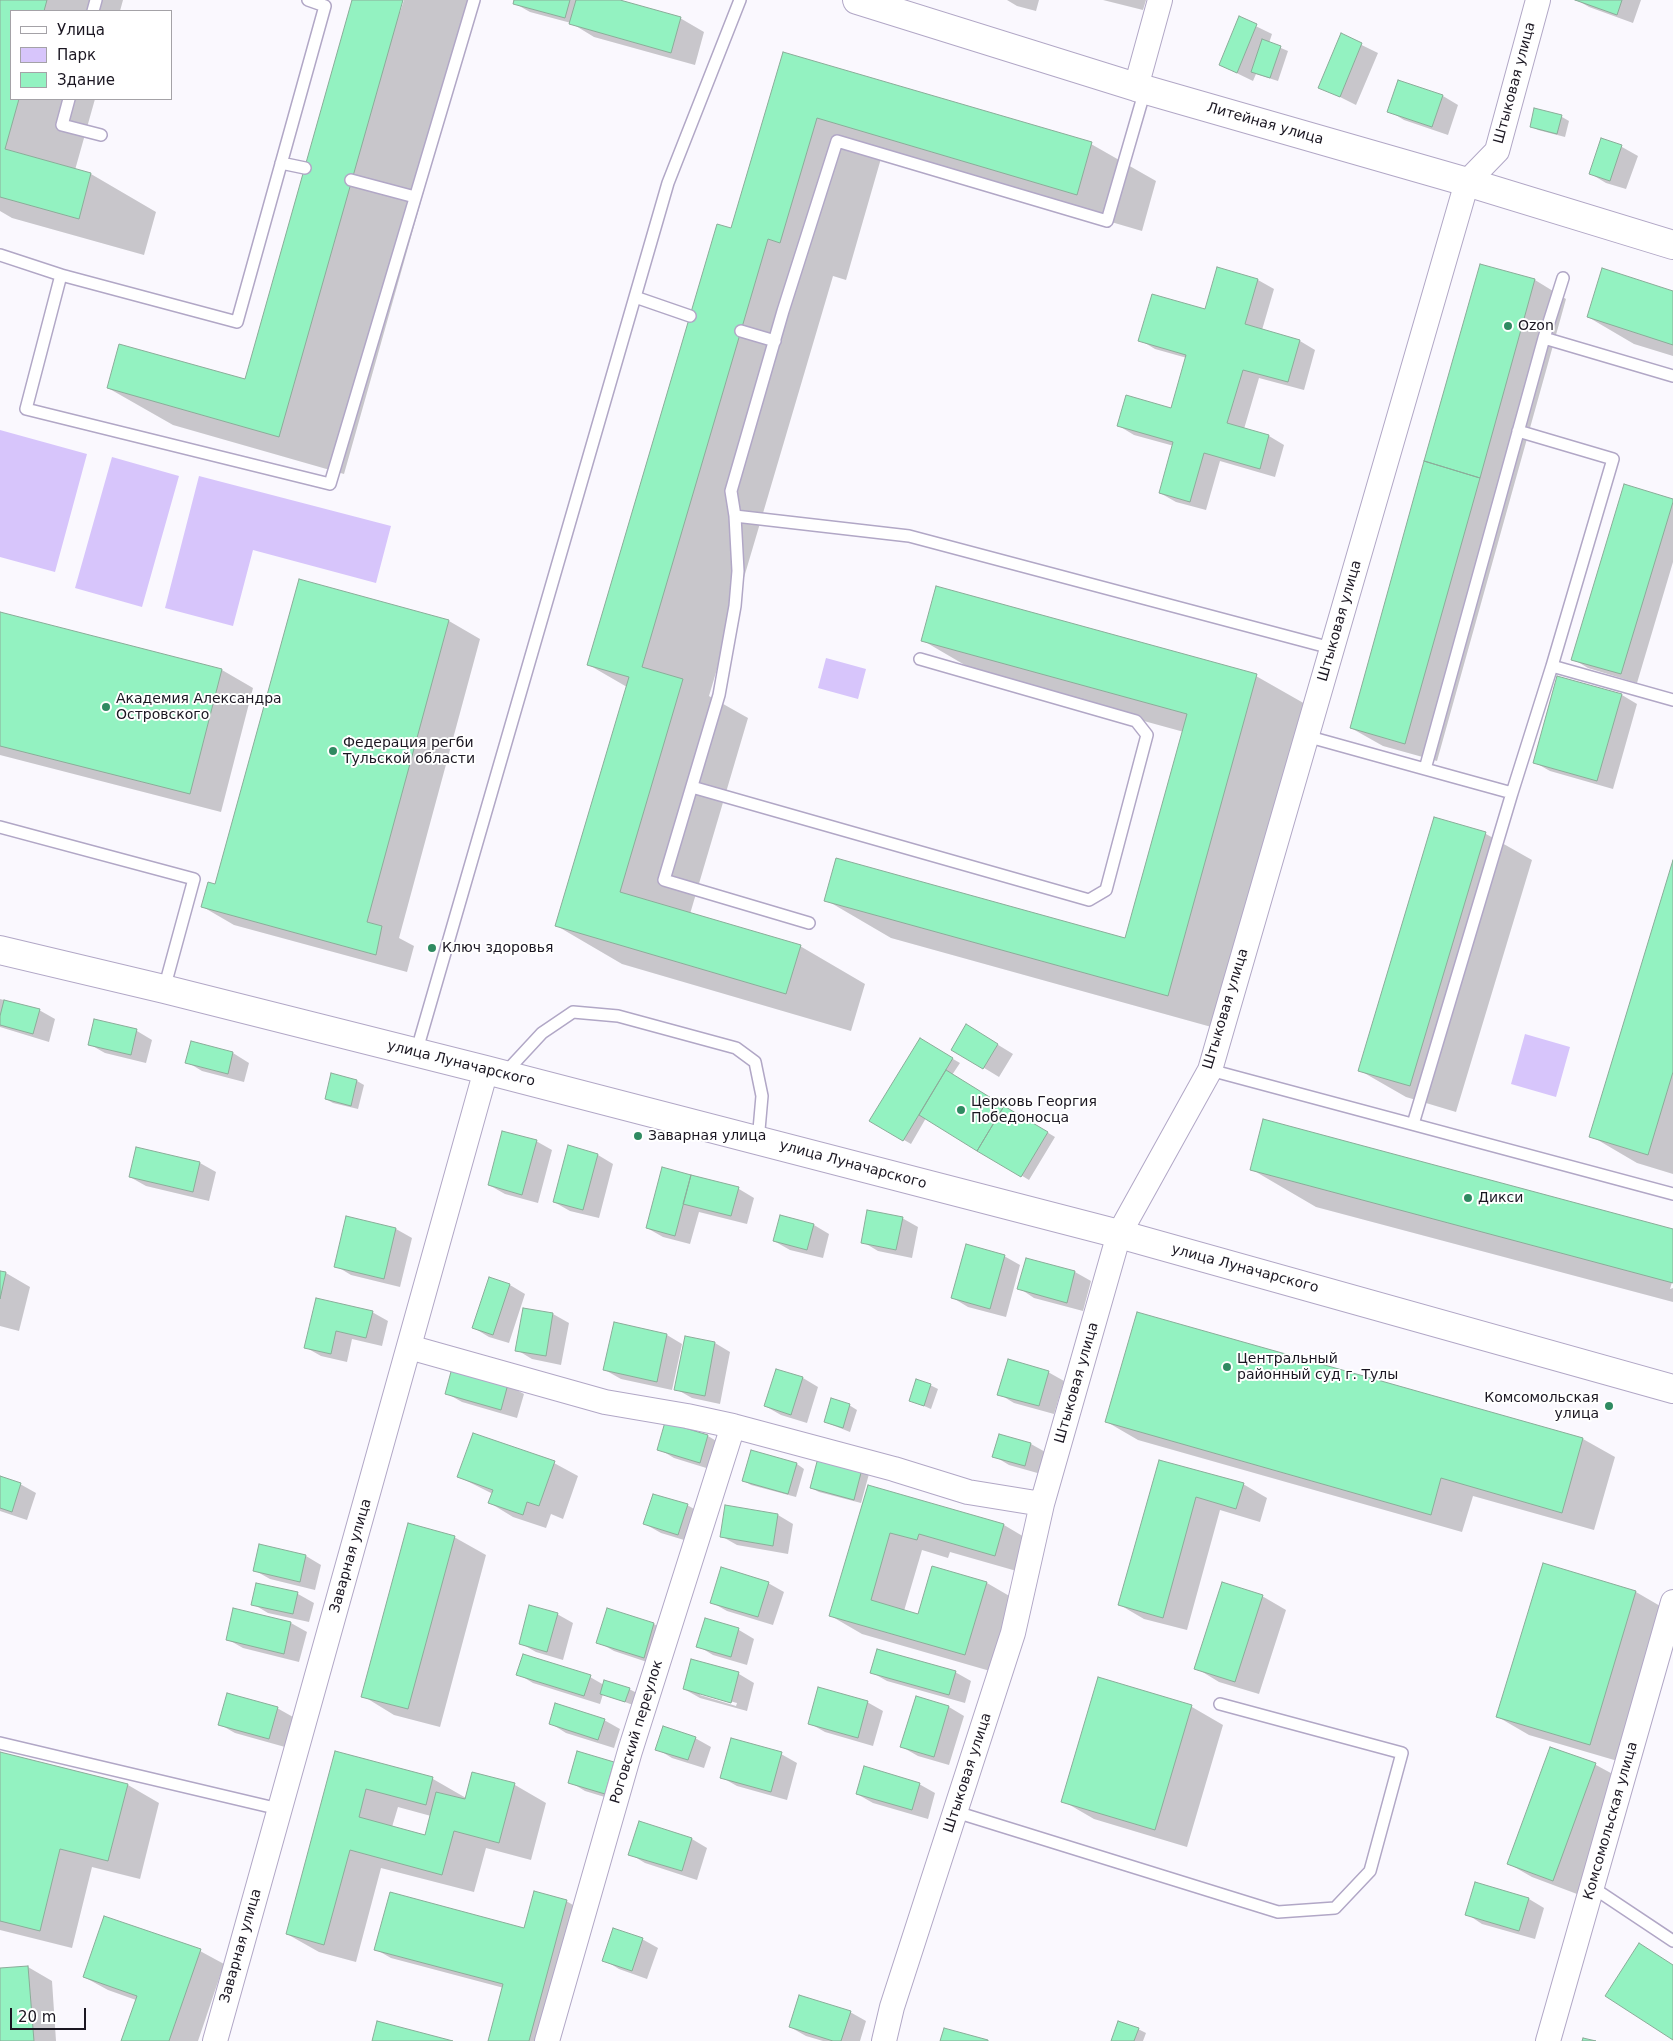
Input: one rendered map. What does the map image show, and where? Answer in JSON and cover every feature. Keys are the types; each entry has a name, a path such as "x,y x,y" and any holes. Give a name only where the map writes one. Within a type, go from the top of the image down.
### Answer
{"main road":[{"name":"Литейная улица","path":"857,0 1140,88 1467,182 1673,245"},
{"name":"улица Луначарского","path":"0,950 495,1072 1119,1234 1673,1389"}],"street":[{"path":"1140,88 1160,0"},
{"name":"Штыковая улица","path":"884,2041 892,2007 1013,1633 1042,1504 1119,1234 1210,1070 1467,182 1497,151 1538,0"},
{"name":"Заварная улица","path":"214,2041 409,1347 495,1072"},
{"path":"409,1347 605,1402 732,1426 894,1469 968,1492 1042,1504"},
{"name":"Роговский переулок","path":"547,2041 630,1751 732,1426"},
{"name":"Комсомольская улица","path":"1548,2041 1592,1887 1668,1636 1673,1602"}],"lane":[{"path":"0,255 61,276 237,322 325,6 308,0"},
{"path":"61,276 26,409 330,484 474,0"},
{"path":"416,1053 668,183 740,0"},
{"path":"809,923 664,880 719,695 735,606 738,571 735,516 731,491 774,341 837,141 1108,221 1140,88"},
{"path":"69,100 62,125 101,135"},
{"path":"281,163 304,168"},
{"path":"351,180 416,197"},
{"path":"1424,769 1544,338 1563,278"},
{"path":"635,297 690,316"},
{"path":"740,330 774,341"},
{"path":"1544,338 1673,376"},
{"path":"1413,1124 1613,459 1518,431"},
{"path":"735,516 909,536 1331,648"},
{"path":"692,787 1089,900 1106,890 1147,735 1136,721 920,659"},
{"path":"1552,666 1673,700"},
{"path":"1306,736 1512,793"},
{"path":"0,827 194,879 164,989"},
{"path":"495,1072 542,1033 573,1012 618,1016 736,1048 755,1062 762,1096 758,1141"},
{"path":"1210,1070 1673,1194"},
{"path":"956,1812 1278,1912 1335,1908 1370,1872 1402,1753 1220,1704"},
{"path":"0,1743 279,1809"},
{"path":"1592,1887 1673,1941"}],"green space":[{"path":"0,430 87,454 55,572 0,557"},
{"path":"112,457 179,476 142,607 75,588"},
{"path":"199,476 391,526 376,583 253,550 233,626 165,608"},
{"path":"826,658 866,669 858,699 818,688"},
{"path":"1525,1034 1570,1047 1556,1097 1511,1084"}],"building":[{"path":"0,0 47,0 44,10 10,10 10,100 19,100 5,149 91,173 79,219 0,197"},
{"path":"352,0 403,0 279,437 107,388 119,344 245,379"},
{"path":"514,0 570,0 565,18 513,4"},
{"path":"576,0 620,0 681,17 671,53 569,24"},
{"path":"1575,0 1622,0 1617,15"},
{"path":"1239,16 1257,24 1237,73 1219,65"},
{"path":"1341,33 1362,43 1340,97 1318,88"},
{"path":"1262,39 1281,46 1270,78 1251,72"},
{"path":"783,52 1092,142 1077,195 817,118 780,243 768,239 642,667 683,679 620,892 801,945 786,994 555,926 629,677 587,665 717,224 731,228"},
{"path":"1398,80 1443,95 1432,127 1387,112"},
{"path":"1534,108 1562,115 1557,134 1530,127"},
{"path":"1601,138 1622,145 1610,181 1589,174"},
{"path":"1480,264 1535,279 1480,478 1424,461"},
{"path":"1217,267 1258,279 1245,324 1300,340 1288,382 1243,370 1227,423 1269,435 1260,469 1204,453 1190,502 1159,493 1173,442 1117,426 1126,395 1171,408 1186,355 1138,341 1152,294 1205,309"},
{"path":"1602,268 1673,291 1673,345 1587,317"},
{"path":"1424,461 1480,478 1405,744 1350,728"},
{"path":"1624,484 1673,499 1673,502 1621,674 1571,660"},
{"name":"Федерация регби Тульской области","path":"299,579 449,620 367,922 382,926 376,955 201,907 208,882 215,884"},
{"path":"936,586 1257,674 1168,996 824,901 836,858 1125,938 1187,714 921,641"},
{"name":"Академия Александра Островского","path":"0,612 222,669 190,794 0,746"},
{"path":"1557,676 1622,694 1597,781 1533,763"},
{"path":"1434,817 1486,832 1410,1086 1358,1071"},
{"path":"1673,860 1673,1072 1648,1155 1589,1137"},
{"path":"4,1000 40,1009 33,1034 0,1025"},
{"path":"94,1019 137,1029 131,1055 88,1045"},
{"path":"966,1024 998,1044 983,1069 951,1050"},
{"path":"920,1038 953,1058 903,1141 869,1121"},
{"path":"191,1041 233,1052 228,1074 185,1063"},
{"name":"Церковь Георгия Победоносца","path":"946,1070 1004,1106 977,1151 919,1115"},
{"path":"331,1073 357,1080 351,1106 325,1099"},
{"path":"1004,1106 1048,1132 1021,1177 977,1151"},
{"path":"1263,1119 1673,1229 1673,1283 1250,1170"},
{"path":"502,1131 537,1140 522,1195 488,1185"},
{"path":"568,1145 598,1154 583,1210 553,1202"},
{"path":"136,1147 200,1162 193,1192 129,1177"},
{"path":"662,1167 691,1175 675,1236 646,1228"},
{"path":"691,1175 739,1187 731,1216 683,1204"},
{"path":"867,1210 903,1217 896,1250 861,1243"},
{"path":"780,1215 814,1224 807,1250 773,1241"},
{"path":"346,1216 396,1228 384,1279 334,1267"},
{"path":"966,1244 1005,1255 990,1309 951,1298"},
{"path":"1026,1258 1075,1271 1067,1303 1017,1289"},
{"path":"0,1271 6,1272 0,1299"},
{"path":"489,1277 510,1284 493,1335 472,1328"},
{"path":"316,1298 373,1311 366,1338 336,1331 331,1354 304,1348"},
{"path":"523,1308 553,1313 546,1356 515,1351"},
{"name":"Центральный районный суд г. Тулы","path":"1137,1312 1583,1438 1562,1513 1441,1478 1431,1515 1105,1422"},
{"path":"614,1322 667,1334 657,1382 603,1370"},
{"path":"685,1336 715,1342 705,1396 674,1390"},
{"path":"1008,1359 1049,1371 1039,1406 997,1395"},
{"path":"452,1368 508,1384 501,1410 445,1394"},
{"path":"776,1369 803,1377 791,1415 764,1406"},
{"path":"916,1379 931,1384 924,1406 909,1401"},
{"path":"831,1398 850,1404 843,1428 824,1422"},
{"path":"665,1422 708,1435 700,1463 657,1450"},
{"path":"473,1433 555,1461 539,1506 527,1502 523,1515 488,1503 493,1490 457,1477"},
{"path":"999,1434 1031,1443 1025,1466 992,1457"},
{"path":"751,1450 797,1463 788,1494 742,1481"},
{"path":"818,1458 862,1469 854,1500 810,1488"},
{"path":"1159,1460 1244,1483 1236,1509 1196,1497 1163,1618 1118,1605"},
{"path":"0,1476 21,1483 12,1512 0,1508"},
{"path":"868,1485 1004,1524 995,1556 919,1534 917,1540 890,1533 871,1600 918,1614 932,1566 987,1582 965,1655 829,1616"},
{"path":"653,1494 688,1504 678,1535 643,1524"},
{"path":"725,1505 778,1514 773,1546 720,1537"},
{"path":"408,1523 455,1536 408,1709 361,1697"},
{"path":"259,1544 306,1555 300,1582 253,1571"},
{"path":"1543,1563 1636,1591 1590,1745 1496,1717"},
{"path":"721,1567 769,1582 758,1617 710,1603"},
{"path":"1222,1582 1263,1595 1235,1682 1194,1669"},
{"path":"256,1583 298,1592 293,1614 251,1605"},
{"path":"529,1605 558,1613 547,1652 519,1644"},
{"path":"233,1608 291,1622 284,1654 226,1640"},
{"path":"607,1608 654,1623 644,1658 596,1643"},
{"path":"705,1618 739,1628 731,1657 696,1647"},
{"path":"877,1649 956,1671 949,1695 870,1673"},
{"path":"523,1654 591,1675 584,1696 516,1675"},
{"path":"691,1659 739,1672 731,1703 683,1689"},
{"path":"1098,1677 1192,1705 1155,1830 1061,1802"},
{"path":"604,1680 630,1688 625,1702 600,1694"},
{"path":"818,1687 868,1701 858,1738 808,1724"},
{"path":"227,1693 278,1707 269,1739 218,1725"},
{"path":"916,1696 949,1706 934,1757 900,1747"},
{"path":"555,1703 605,1719 598,1740 549,1724"},
{"path":"663,1726 696,1737 688,1760 655,1750"},
{"path":"731,1738 782,1752 771,1792 720,1778"},
{"path":"1550,1747 1596,1763 1553,1881 1507,1864"},
{"path":"335,1751 433,1777 426,1805 366,1789 359,1817 425,1835 436,1792 465,1799 472,1772 515,1783 499,1843 454,1831 442,1875 350,1850 324,1945 286,1934"},
{"path":"577,1751 614,1762 605,1794 568,1783"},
{"path":"0,1752 128,1784 108,1861 60,1849 40,1931 0,1921"},
{"path":"864,1766 920,1783 912,1810 856,1794"},
{"path":"639,1821 692,1838 682,1871 628,1855"},
{"path":"1475,1882 1529,1898 1519,1931 1465,1915"},
{"path":"534,1891 567,1900 529,2041 488,2041 503,1984 374,1950 390,1892 524,1928"},
{"path":"104,1916 201,1949 169,2041 121,2041 137,1996 83,1977"},
{"path":"613,1928 643,1938 632,1971 602,1961"},
{"path":"1639,1943 1673,1965 1673,2040 1605,1996"},
{"path":"28,1966 34,2041 0,2041 0,1968"},
{"path":"799,1995 851,2011 841,2041 833,2041 789,2027"},
{"path":"377,2021 453,2041 372,2041"},
{"path":"1118,2021 1139,2028 1134,2041 1111,2041"},
{"path":"944,2028 988,2040 988,2041 940,2041"},
{"path":"1583,2038 1596,2041 1582,2041"}],"place":[{"name":"Ozon","path":"1508,326"},
{"name":"Академия Александра Островского","path":"106,707"},
{"name":"Федерация регби Тульской области","path":"333,751"},
{"name":"Ключ здоровья","path":"432,948"},
{"name":"Церковь Георгия Победоносца","path":"961,1110"},
{"name":"Заварная улица","path":"638,1136"},
{"name":"Дикси","path":"1468,1198"},
{"name":"Центральный районный суд г. Тулы","path":"1227,1367"},
{"name":"Комсомольская улица","path":"1609,1406"}]}
